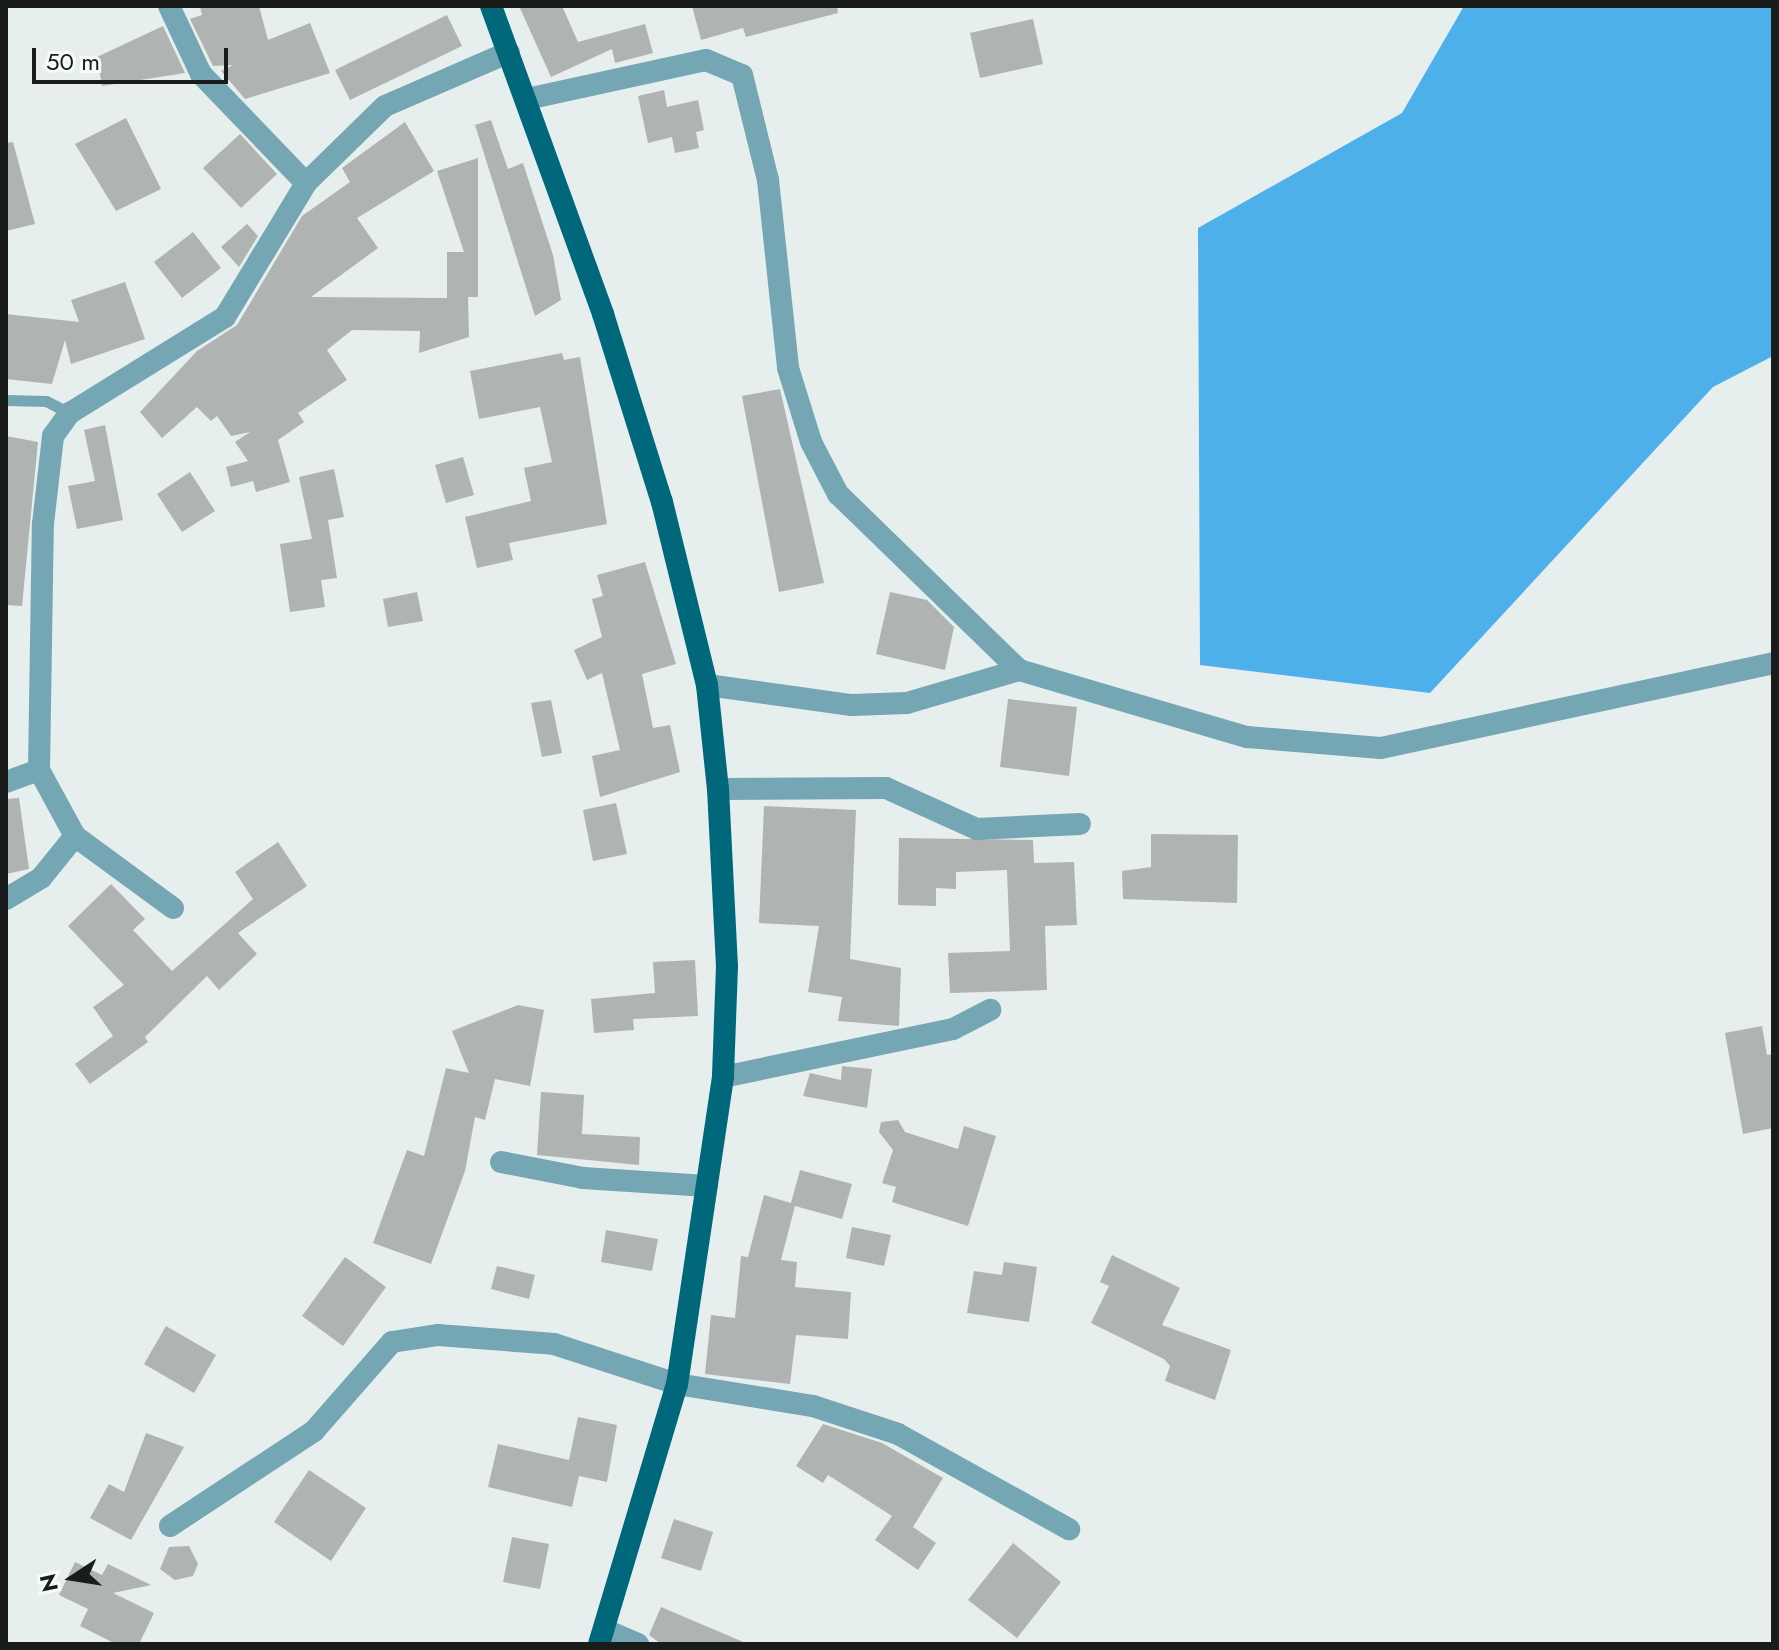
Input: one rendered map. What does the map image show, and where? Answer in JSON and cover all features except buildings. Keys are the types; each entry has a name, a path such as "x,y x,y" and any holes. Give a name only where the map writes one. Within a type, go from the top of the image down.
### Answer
{"main road":[{"path":"491,6 527,99 662,502 707,685 718,789 727,966 723,1077 677,1384 602,1637"}],"street":[{"path":"169,6 201,74 306,183"},
{"path":"173,908 75,836 39,770 47,469 53,436 70,413 225,317 306,183 385,106 509,52"},
{"path":"527,99 706,60 742,75 768,180 788,368 811,442 838,494 1019,670 1247,737 1381,748 1773,663"},
{"path":"707,685 852,705 907,703 1019,670"},
{"path":"6,782 39,770"},
{"path":"718,789 886,788 977,829 1080,824"},
{"path":"6,899 41,878 75,836"},
{"path":"723,1077 953,1029 990,1010"},
{"path":"501,1162 583,1178 707,1186"},
{"path":"170,1526 314,1431 392,1342 438,1335 554,1344 677,1384 813,1406 898,1434 1069,1529"},
{"path":"602,1637 638,1644"}],"lane":[{"path":"6,400 46,401 70,413"}],"water":[{"path":"1464,6 1773,6 1773,356 1713,387 1430,693 1200,665 1198,228 1402,113"}]}
